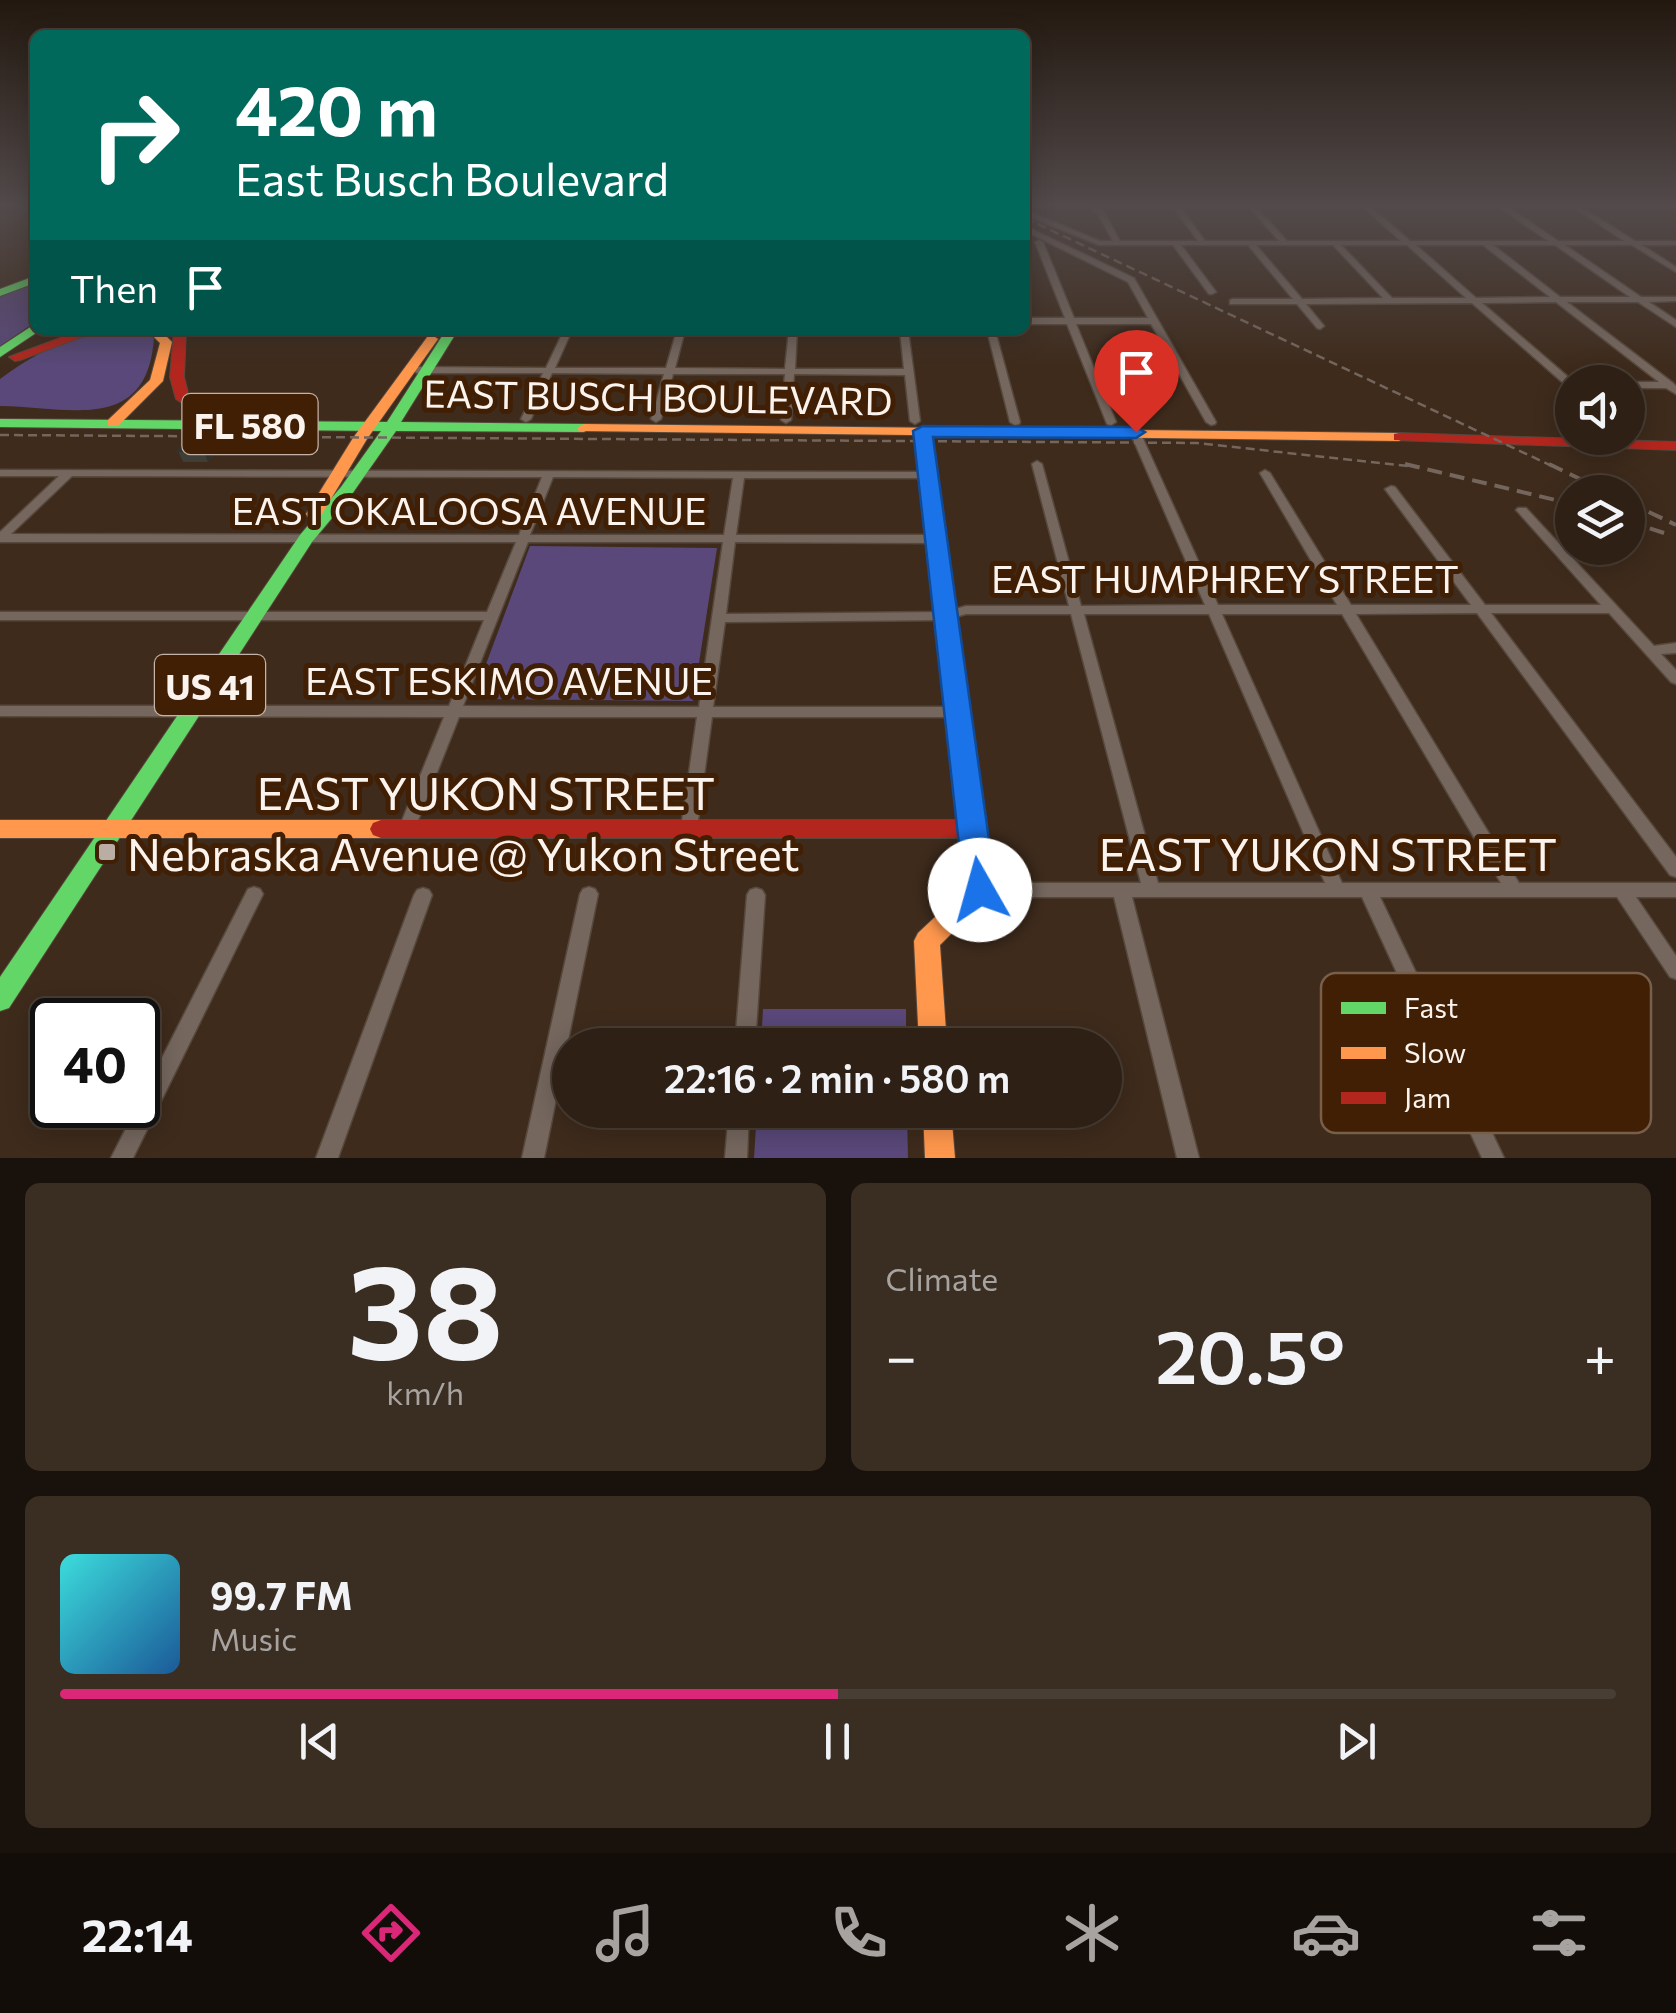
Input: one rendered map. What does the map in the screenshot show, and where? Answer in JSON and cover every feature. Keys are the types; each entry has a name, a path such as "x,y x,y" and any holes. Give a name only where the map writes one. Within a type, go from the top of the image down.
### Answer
{"main road":[{"path":"0,293 30,281"},
{"path":"5,360 30,333"},
{"path":"5,360 44,335"},
{"path":"5,360 79,335"},
{"path":"127,418 162,370 166,342 158,335"},
{"path":"180,335 177,378 186,402 206,412 224,414"},
{"name":"US 41","path":"0,999 306,540 310,520 443,335"},
{"path":"127,418 177,378"},
{"name":"EAST BUSCH BOULEVARD","path":"0,412 127,418 522,424"},
{"name":"EAST BUSCH BOULEVARD","path":"0,422 224,414 421,426 522,424"},
{"name":"EAST BUSCH BOULEVARD","path":"656,424 779,420 998,432 1299,434 1676,446"},
{"name":"US 41","path":"346,475 372,448 384,421"},
{"path":"998,432 1026,427 1092,427 1111,422"},
{"path":"1136,432 1157,427 1210,427 1211,422"},
{"path":"932,1028 927,942 980,890 938,540 919,426 1211,422 1555,433"},
{"path":"522,424 656,424"},
{"name":"EAST BUSCH BOULEVARD","path":"656,424 805,430 919,426"},
{"path":"372,448 421,426"},
{"path":"1299,434 1313,429 1415,431 1423,426"},
{"path":"1645,435 1676,436"},
{"path":"1531,442 1533,437 1555,437"},
{"name":"EAST YUKON STREET","path":"0,829 972,829"},
{"path":"938,1128 940,1158"}],"street":[{"path":"1050,259 1111,422"},
{"path":"1081,259 1135,285 1211,422"},
{"path":"1187,259 1212,292"},
{"path":"1263,259 1320,326"},
{"path":"1350,259 1389,300"},
{"path":"1426,259 1555,370"},
{"path":"1505,259 1673,387"},
{"path":"1581,259 1676,324"},
{"path":"1233,302 1676,300"},
{"path":"1030,321 1155,321"},
{"path":"522,424 566,335"},
{"path":"656,424 680,335"},
{"path":"779,420 790,371 792,335"},
{"path":"905,335 919,426"},
{"path":"992,335 1015,422"},
{"path":"419,370 910,372"},
{"path":"1645,385 1673,387"},
{"path":"1136,432 1336,888"},
{"path":"1037,464 1152,889"},
{"path":"0,473 928,474"},
{"path":"0,538 69,473"},
{"path":"1265,473 1513,888"},
{"path":"407,828 548,474"},
{"path":"689,828 739,474"},
{"path":"1391,490 1676,870"},
{"path":"1522,510 1676,679"},
{"name":"EAST OKALOOSA AVENUE","path":"0,538 938,540"},
{"name":"EAST HUMPHREY STREET","path":"720,618 945,616 966,610 1077,609 1611,610"},
{"path":"0,616 492,616"},
{"path":"1651,652 1676,648"},
{"name":"EAST ESKIMO AVENUE","path":"0,711 957,712"},
{"path":"1366,888 1406,973"},
{"path":"1121,889 1188,1158"},
{"name":"EAST YUKON STREET","path":"980,890 1676,890"},
{"path":"1622,890 1676,971"},
{"path":"122,1158 254,894"},
{"path":"533,1158 589,894"},
{"path":"327,1158 423,895"},
{"path":"745,1028 756,895"},
{"path":"0,966 22,966"},
{"path":"736,1158 738,1128"},
{"path":"1481,1133 1493,1158"}],"shaded area":[{"path":"30,283 30,325 0,346 0,294"},
{"path":"88,335 154,338 148,369 137,389 121,402 78,410 0,406 0,379 65,342"},
{"path":"530,546 717,548 693,701 473,699"},
{"path":"763,1009 906,1009 906,1028 762,1028"},
{"path":"756,1128 907,1128 908,1158 754,1158"}],"building":[{"path":"193,434 218,434 203,450 178,451"}],"railway":[{"path":"1112,259 1554,467"},
{"path":"0,435 1197,443 1416,467"},
{"path":"1405,464 1555,500"},
{"path":"1549,464 1572,475"},
{"path":"1645,510 1676,525"},
{"path":"1645,527 1670,535"}],"traffic: fast":[{"path":"0,293 30,281"},
{"path":"0,353 30,332"},
{"path":"0,999 306,539 366,465 449,335"},
{"path":"0,423 584,428"}],"traffic: slow":[{"path":"113,423 156,381 166,342 158,335"},
{"path":"314,514 360,438 432,339"},
{"path":"584,428 1399,437"},
{"path":"0,829 381,829"},
{"path":"932,1028 927,941 980,890 976,856"},
{"path":"938,1128 940,1158"}],"traffic: jam":[{"path":"15,357 79,335"},
{"path":"180,335 177,377 183,399 206,412 224,413"},
{"path":"923,431 976,856"},
{"path":"1399,437 1676,446"},
{"path":"381,829 973,829"}],"place":[{"name":"Nebraska Avenue @ Yukon Street","path":"107,852"}],"route":[{"path":"980,890 923,431 1136,432"}]}
